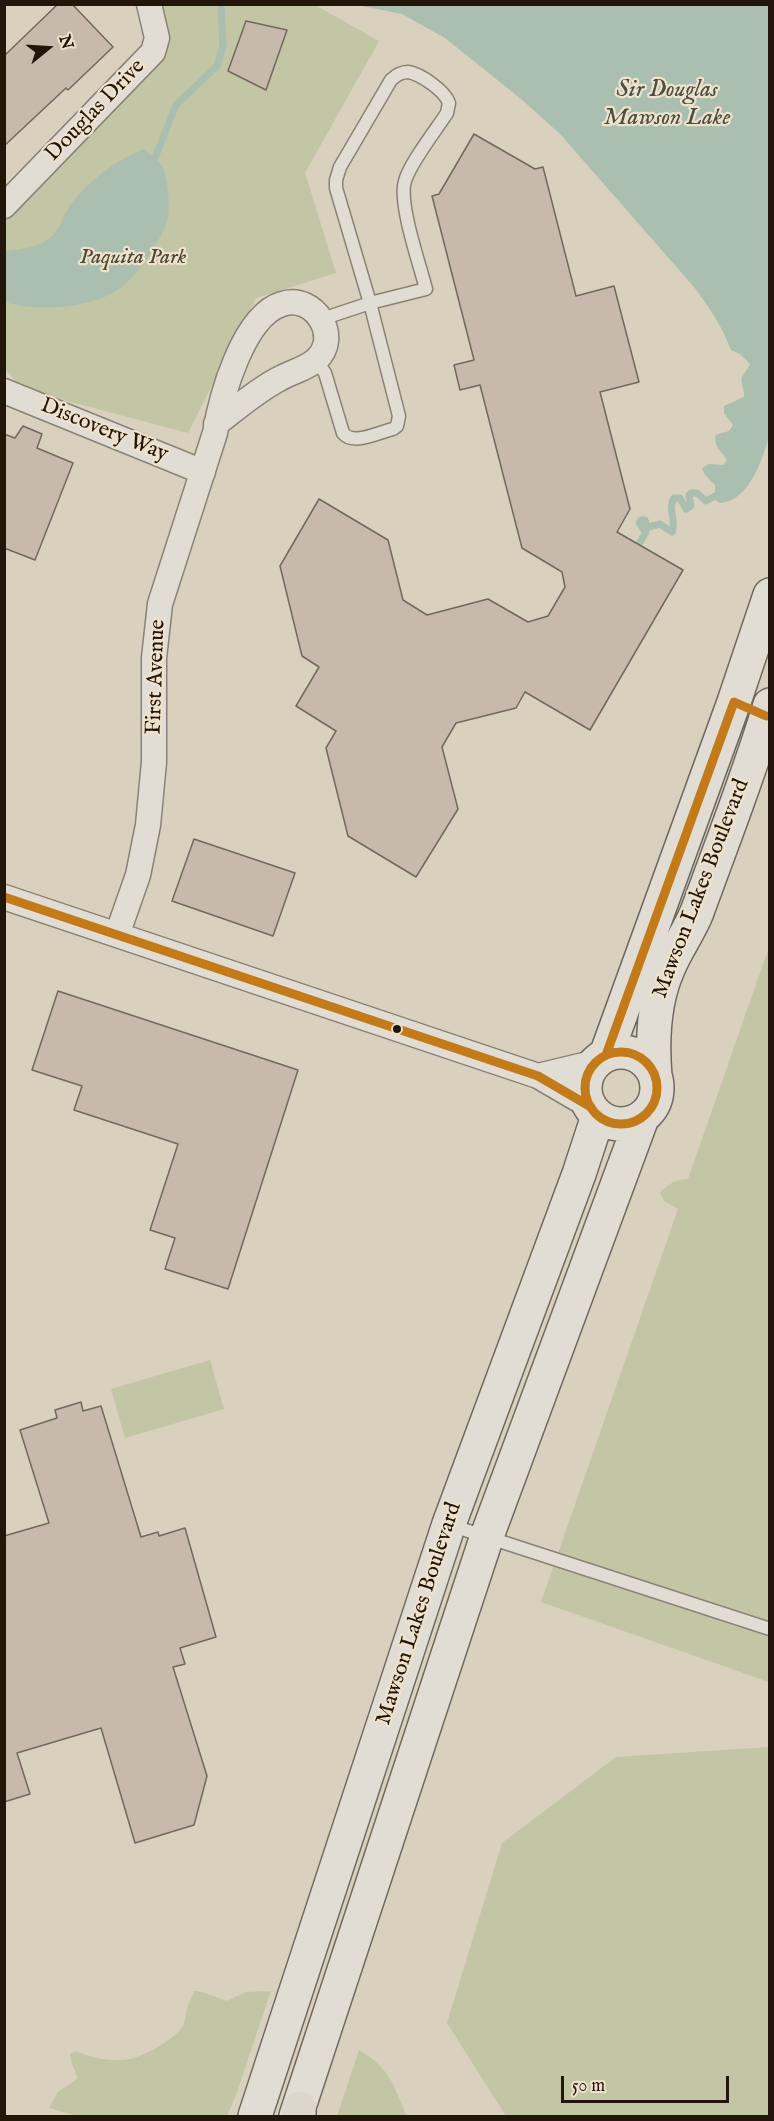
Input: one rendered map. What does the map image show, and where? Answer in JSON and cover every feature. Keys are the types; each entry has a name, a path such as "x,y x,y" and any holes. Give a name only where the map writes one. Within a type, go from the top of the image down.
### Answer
{"street":[{"name":"Douglas Drive","path":"4,206 153,52 157,38 149,4"},
{"name":"First Avenue","path":"117,935 138,876 148,825 154,762 154,658 160,604 202,472 222,397 241,347 260,317 281,304 295,302 308,306 322,319"},
{"path":"216,424 266,386 315,360 322,352 326,339 322,319"},
{"name":"Discovery Way","path":"4,391 202,472"},
{"name":"Mawson Lakes Boulevard","path":"601,1059 734,702 770,595"},
{"path":"734,702 769,713"},
{"name":"Mawson Lakes Boulevard","path":"655,1076 653,1050 656,1007 668,969 693,923 769,713"},
{"path":"744,784 763,766 770,764"},
{"path":"4,897 538,1076 608,1122 631,1123 642,1118 650,1110 657,1088 650,1066 641,1058 630,1053 618,1052 601,1059 538,1076"},
{"path":"594,1112 586,1096 585,1084 588,1072 601,1059"},
{"name":"Mawson Lakes Boulevard","path":"255,2116 449,1524 579,1174 594,1112"},
{"name":"Mawson Lakes Boulevard","path":"298,2114 487,1536 642,1118"}],"lane":[{"path":"315,360 325,373 346,437 354,440 397,426 399,416 370,303 336,189 336,180 340,167 391,80 400,73 410,73 442,91 449,103 447,113 407,175 403,189 426,289 370,303 322,319"},
{"path":"449,1524 770,1629"}],"green space":[{"name":"Paquita Park","path":"148,5 315,5 379,41 305,173 336,273 256,298 188,433 22,389 5,369 5,205 145,61"},
{"path":"769,947 769,1682 541,1602 678,1209 664,1201 660,1193 672,1183 688,1179"},
{"path":"210,1360 224,1409 125,1438 111,1389"},
{"path":"769,1747 769,2116 506,2116 447,2023 502,1843 616,1757"},
{"path":"194,1991 227,2001 246,1992 271,1991 227,2116 77,2116 49,2108 58,2092 78,2078 70,2054 76,2051 98,2058 122,2060 137,2057 155,2049 182,2027"},
{"path":"359,2050 385,2071 407,2116 337,2116"}],"water":[{"name":"Sir Douglas Mawson Lake","path":"357,5 769,5 769,436 753,478 739,495 730,501 720,503 715,500 715,485 705,475 702,468 709,464 723,465 727,460 715,439 716,435 729,431 733,425 724,413 724,406 744,397 742,377 750,364 740,354 731,350 715,317 694,287 560,134 521,99 445,38 402,14"},
{"path":"144,149 157,160 165,173 169,213 161,236 148,257 126,284 107,296 79,305 47,308 5,302 5,251 30,247 47,240 57,230 68,208 92,181 122,159"}],"building":[{"path":"58,4 72,4 113,47 4,146 4,56"},
{"path":"246,21 287,30 266,90 228,71"},
{"path":"474,134 535,169 543,167 576,296 614,286 639,382 600,392 630,509 617,532 683,570 590,730 525,692 516,708 456,723 442,747 458,809 416,877 348,836 326,748 336,731 296,706 319,667 302,656 280,566 319,499 388,540 403,600 427,615 488,599 528,622 548,616 565,587 562,572 522,548 480,385 460,390 454,365 474,360 432,196 439,194"},
{"path":"23,426 42,434 37,448 73,463 35,560 4,548 4,434 15,438"},
{"path":"194,839 295,873 273,936 172,901"},
{"path":"58,991 298,1070 228,1289 165,1269 175,1238 150,1230 178,1144 74,1110 82,1086 32,1070"},
{"path":"81,1402 83,1411 101,1406 141,1537 158,1532 159,1536 185,1528 216,1637 180,1648 185,1664 173,1667 207,1776 194,1825 135,1843 101,1728 17,1753 30,1794 4,1802 4,1536 49,1523 20,1430 57,1418 55,1410"}],"waterway":[{"path":"155,158 176,105 217,66 223,46 221,4"},
{"path":"639,544 646,532 639,523 641,520 645,520 649,527 660,524 672,532 671,506 674,498 680,498 686,509 691,506 689,495 691,493 697,493 706,501 715,496"}],"transit line":[{"path":"606,1055 734,702 766,716"},
{"path":"4,897 538,1076 591,1107"},
{"path":"621,1052 641,1058 651,1068 657,1088 651,1108 641,1118 621,1124 601,1118 591,1108 585,1088 591,1068 601,1058 621,1052"}]}
